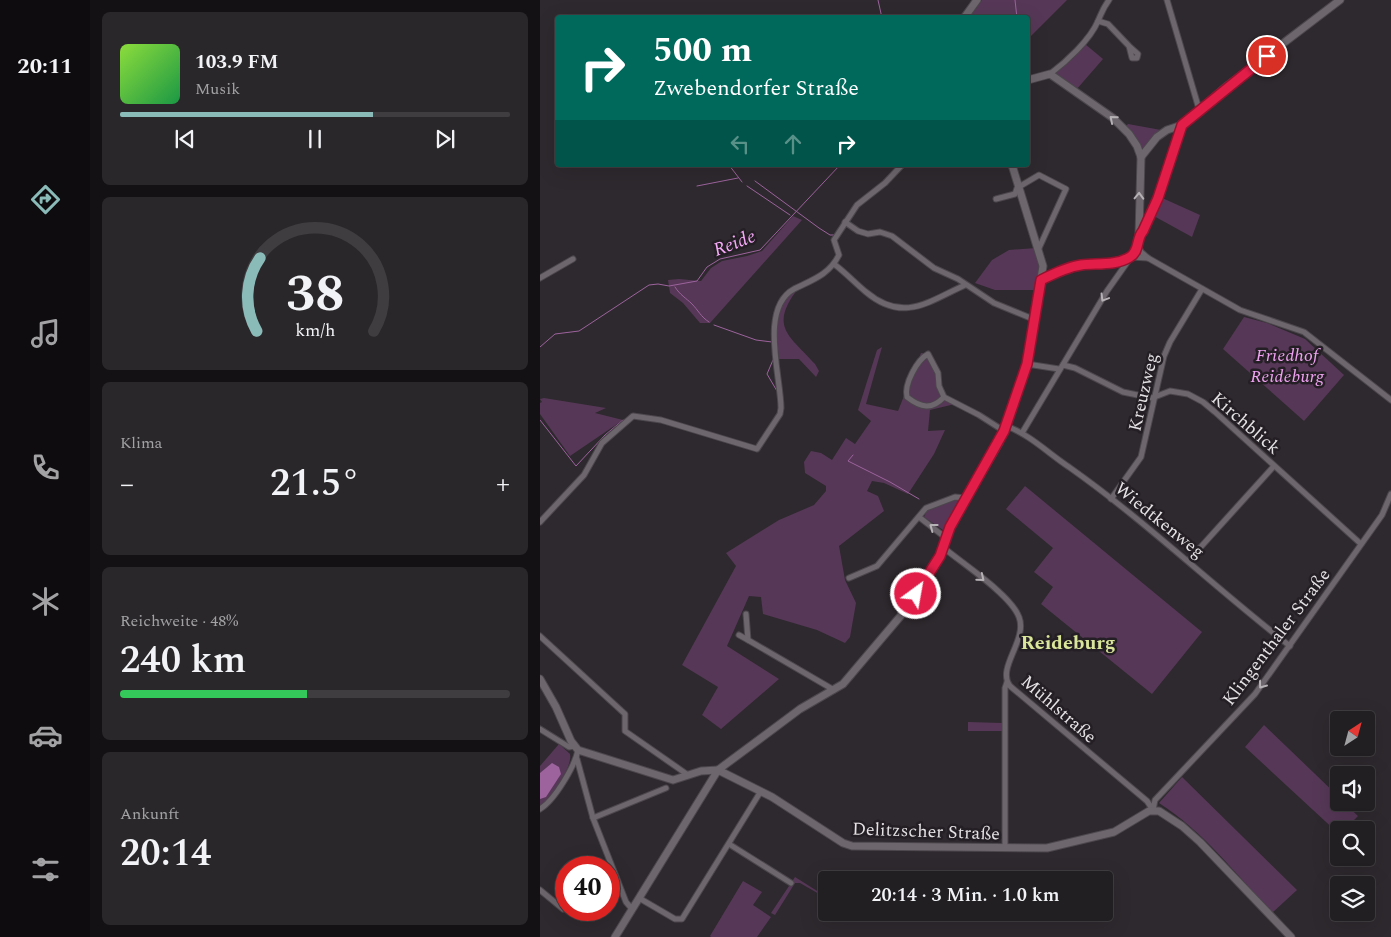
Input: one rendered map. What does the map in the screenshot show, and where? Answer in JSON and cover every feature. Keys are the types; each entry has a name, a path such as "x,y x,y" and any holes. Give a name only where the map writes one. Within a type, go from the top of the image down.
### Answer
{"street":[{"path":"966,15 978,0"},
{"path":"1030,79 1050,74 1066,62 1098,21 1100,11 1109,0"},
{"path":"1167,0 1199,109"},
{"path":"1141,157 1157,137 1182,125 1199,109 1340,0"},
{"path":"1098,21 1108,24 1128,46"},
{"path":"1022,433 1107,291 1131,257 1138,245 1139,235 1141,157 1130,134 1113,118 1050,74"},
{"path":"1139,235 1143,231 1158,198 1182,125"},
{"path":"841,269 834,240 857,205 885,183 900,167"},
{"path":"615,937 718,770 800,709 834,690 856,669 904,612 944,548 946,538 966,498 1005,428 1027,364 1043,266 1039,248 1017,188 1012,167"},
{"path":"996,199 1015,194 1017,188 1039,175 1066,189 1039,248"},
{"path":"845,222 858,231 868,234 880,232 892,236 928,264 958,279 994,303 1033,319"},
{"path":"1138,245 1141,252 1148,258 1240,310 1304,332 1391,400"},
{"path":"540,522 584,475 602,442 633,416 661,420 758,449 780,414 781,408 774,334 778,309 790,292 818,279 834,264 839,256"},
{"path":"1041,280 1080,265 1110,263 1131,257 1148,258"},
{"path":"540,278 573,259"},
{"path":"834,264 866,292 882,303 896,309 914,309 965,285"},
{"name":"Kreuzweg","path":"1112,499 1142,457 1154,397 1168,346 1202,289"},
{"path":"928,354 938,373 939,386 944,397 936,406 931,407 907,397 906,391 919,360 928,354"},
{"name":"Kirchblick","path":"1027,364 1075,368 1114,390 1154,397 1170,391 1195,397 1361,544"},
{"name":"Wiedtkenweg","path":"944,397 1005,428 1022,433 1112,499 1189,560 1290,646"},
{"path":"1189,560 1274,466"},
{"name":"Klingenthaler Straße","path":"1152,806 1255,694 1382,515 1391,494"},
{"path":"849,578 877,566 926,508 932,504 955,497 966,498"},
{"path":"919,517 946,538"},
{"name":"Mühlstraße","path":"944,548 1004,597 1018,614 1021,630 1006,674 1007,682 1152,806"},
{"path":"746,614 748,640"},
{"path":"739,635 834,690"},
{"path":"540,636 625,714 625,731 688,775"},
{"path":"540,679 576,748 577,759 594,818 626,902 632,909"},
{"path":"1006,848 1005,688 1007,682"},
{"path":"540,728 569,747 668,779 678,780 706,770 718,770"},
{"path":"540,809 547,804 577,759"},
{"name":"Delitzscher Straße","path":"718,770 761,791 848,846 1053,848 1114,832 1152,806"},
{"path":"594,818 666,788"},
{"path":"639,898 676,919 682,919 761,791"},
{"path":"1152,806 1192,834 1291,937"},
{"path":"729,844 790,882"},
{"path":"540,890 555,903"}],"green space":[{"path":"982,0 1067,0 1030,37 1030,15 971,15"},
{"path":"1085,44 1103,59 1076,90 1055,74"},
{"path":"1128,124 1161,130 1145,148 1142,148 1125,127"},
{"path":"1160,197 1200,215 1192,237 1152,215"},
{"path":"793,216 802,220 710,323 700,323 683,303 670,293 668,280 701,281 711,268 722,261 762,251"},
{"path":"1036,248 1040,265 1035,290 995,290 975,283 992,260 1009,250"},
{"path":"797,290 784,313 784,322 791,338 815,364 819,371 816,377 799,359 779,359 777,330 779,310 789,295"},
{"name":"Friedhof Reideburg","path":"1244,317 1267,323 1305,339 1344,375 1304,421 1223,349"},
{"path":"882,347 866,404 898,411 921,353 928,354 938,373 940,396 955,404 930,410 928,431 945,430 934,454 908,494 884,483 872,481 867,491 878,496 884,511 839,546 845,580 856,603 850,637 845,643 817,630 763,614 761,597 749,596 727,646 779,679 721,729 702,715 718,687 682,665 736,566 726,553 779,520 814,505 826,491 826,486 805,473 804,462 811,451 821,453 832,460 846,438 855,444 871,421 858,410 877,350"},
{"path":"544,398 606,408 595,413 623,420 570,456 540,414 540,403 542,402 540,399"},
{"path":"1025,486 1202,632 1152,694 1041,604 1053,587 1034,572 1053,548 1006,509"},
{"path":"960,497 943,530 924,517 928,508"},
{"path":"968,722 1002,723 1002,731 968,731"},
{"path":"1264,725 1330,788 1330,811 1353,811 1358,816 1353,821 1330,821 1330,826 1245,747"},
{"path":"559,744 570,754 568,767 555,790 540,807 540,766"},
{"path":"1182,777 1297,890 1272,913 1205,840 1159,803"},
{"path":"795,877 818,891 818,893 800,883 795,883 775,915 771,913"},
{"path":"743,881 762,892 753,905 771,917 757,937 711,937 710,936"}],"shaded area":[{"path":"552,763 559,767 561,774 546,797 540,799 540,773"}],"waterway":[{"path":"878,0 881,15"},
{"name":"Reide","path":"1015,0 1017,15"},
{"path":"731,167 742,182"},
{"name":"Reide","path":"540,347 555,334 579,331 649,285 669,286 697,281 707,267 720,259 760,250 838,167"},
{"path":"697,186 738,178"},
{"name":"Reide","path":"755,181 819,228 830,235 834,235"},
{"path":"747,186 790,215"},
{"path":"675,287 709,322"},
{"path":"714,325 756,340 772,342"},
{"path":"773,360 767,374 777,391"},
{"path":"540,420 576,466 605,435 623,420"},
{"path":"853,455 848,461 919,499"}],"district":[{"name":"Reideburg","path":"1068,642"}],"route":[{"path":"916,594 940,556 950,527 999,443 1004,431 1027,364 1041,280 1071,267 1110,263 1131,257 1136,250 1139,235 1143,231 1158,198 1182,125 1199,109 1267,56"}]}
